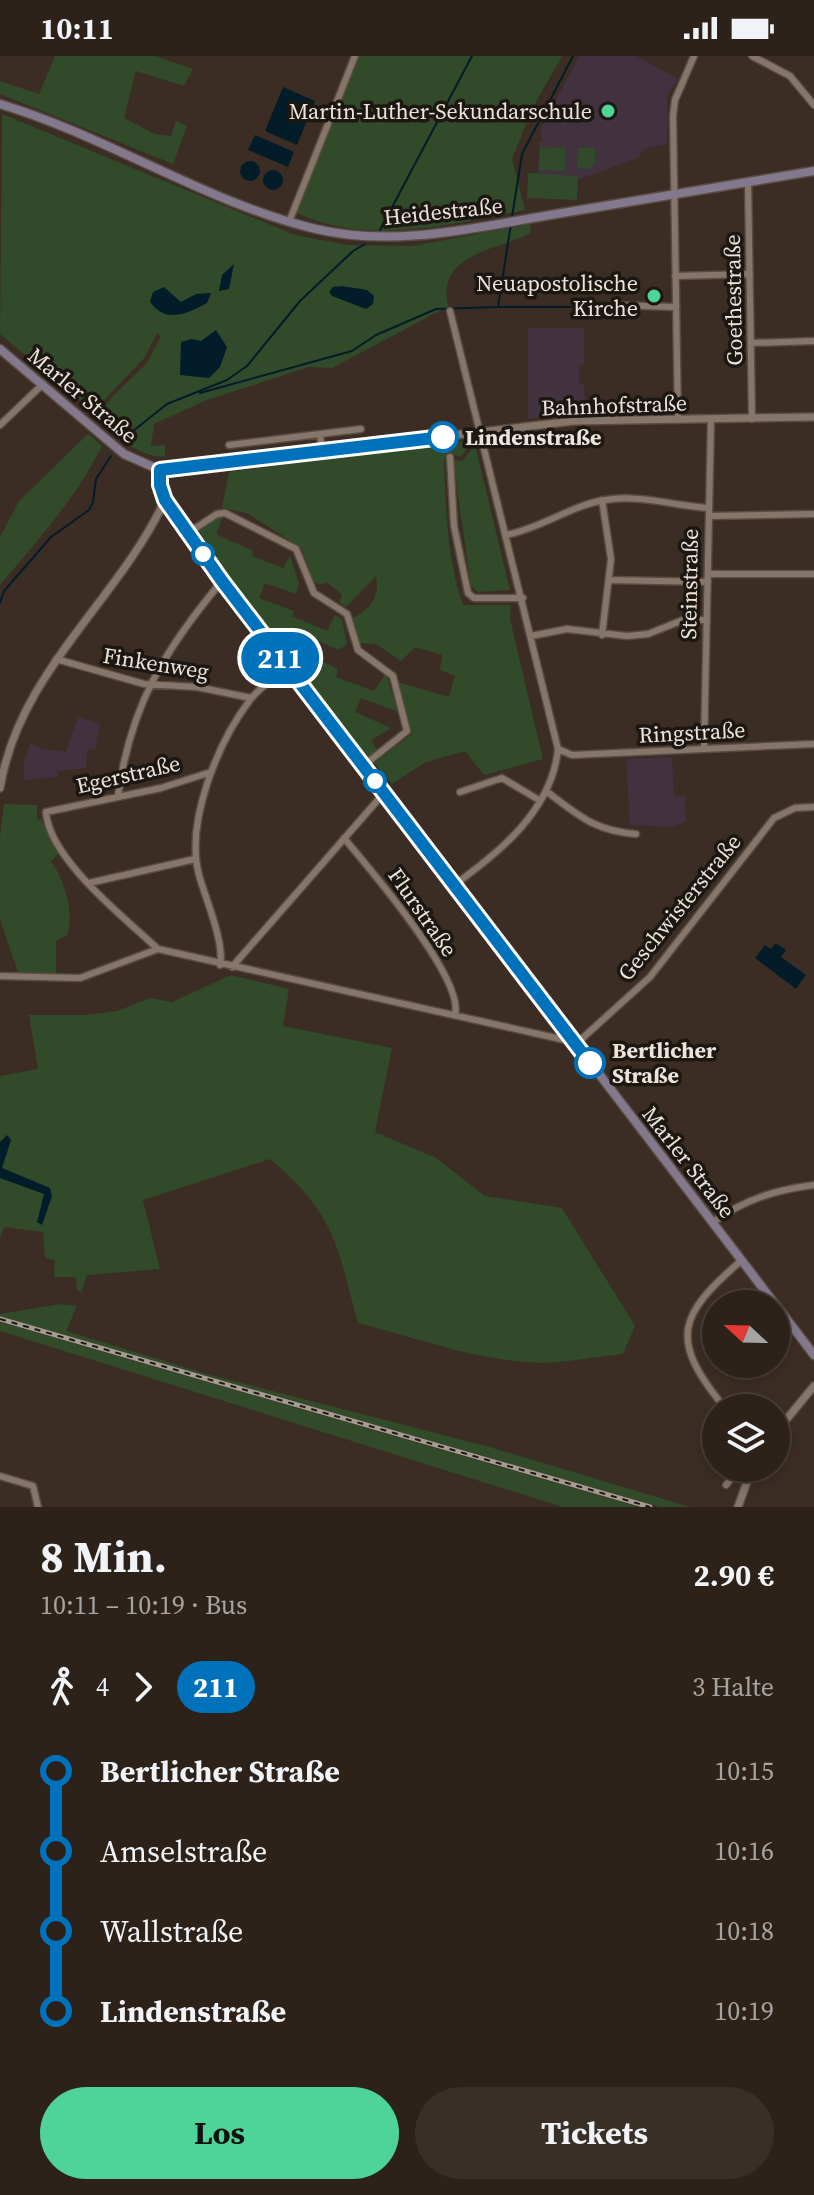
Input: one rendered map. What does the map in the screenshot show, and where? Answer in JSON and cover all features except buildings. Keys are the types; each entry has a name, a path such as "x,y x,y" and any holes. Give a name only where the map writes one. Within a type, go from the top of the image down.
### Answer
{"main road":[{"name":"Heidestraße","path":"0,104 62,126 289,222 329,232 395,237 511,222 814,171"},
{"name":"Marler Straße","path":"0,349 124,454 160,470 160,485 165,500 222,581 765,1290"},
{"name":"Marler Straße","path":"790,1323 814,1355"}],"street":[{"path":"289,222 355,56"},
{"path":"678,420 673,194 675,100 694,56"},
{"path":"752,56 790,76 814,105"},
{"name":"Goethestraße","path":"748,182 752,419"},
{"path":"675,276 750,274"},
{"path":"611,305 675,307"},
{"path":"450,311 558,749 557,763 546,791 506,844 454,885"},
{"path":"752,343 814,341"},
{"path":"0,425 43,384"},
{"name":"Bahnhofstraße","path":"160,470 574,421 814,417"},
{"name":"Steinstraße","path":"704,749 711,419"},
{"path":"229,445 361,429"},
{"path":"320,434 322,451"},
{"path":"450,457 454,526 468,593 474,598 491,595 523,598"},
{"path":"506,535 530,530 602,500 633,498 709,512 814,514"},
{"path":"0,788 19,724 56,659 135,554 165,500"},
{"path":"602,500 610,538 610,580 602,635"},
{"path":"188,533 217,514 225,513 275,537 296,549 314,593 347,614 358,650 393,676 407,731 363,766"},
{"path":"610,580 814,574"},
{"path":"118,796 126,749 149,683 162,659 222,581"},
{"path":"531,636 567,629 602,635 648,634 683,620 707,620"},
{"name":"Finkenweg","path":"56,659 93,672 251,698"},
{"path":"220,965 195,859 202,806 211,772 251,698 287,667"},
{"name":"Ringstraße","path":"557,763 572,755 814,744"},
{"name":"Ringstraße","path":"558,749 572,755"},
{"name":"Egerstraße","path":"89,883 49,830 46,812 52,808 161,788 211,772"},
{"path":"460,792 502,778 539,800"},
{"path":"546,791 597,827 636,834"},
{"path":"232,967 384,793"},
{"name":"Geschwisterstraße","path":"575,1043 650,977 774,818 795,808 814,807"},
{"name":"Flurstraße","path":"344,838 444,972 456,999 455,1015"},
{"path":"89,883 195,859"},
{"path":"89,883 158,949 575,1043"},
{"path":"0,976 80,978 158,949"},
{"path":"713,1222 741,1202 759,1195 814,1185"},
{"path":"715,1394 693,1361 686,1337 687,1325 702,1295 742,1260"},
{"path":"790,1415 814,1386"},
{"path":"0,1476 33,1486 38,1507"},
{"path":"738,1507 747,1482"}],"shaded area":[{"name":"Martin-Luther-Sekundarschule","path":"579,56 636,56 678,79 667,96 667,144 644,149 638,158 578,180 578,176 538,174 539,143 543,140 540,130"},
{"path":"528,328 584,328 584,364 579,365 579,384 584,385 585,400 568,400 562,405 563,415 528,419"},
{"path":"78,717 100,724 95,749 87,749 86,768 58,771 58,777 24,780 24,762 30,743 42,749 66,752"},
{"path":"672,757 674,795 685,796 686,820 673,827 630,825 626,759"}],"green space":[{"path":"55,56 155,56 193,69 184,86 136,71 124,118 155,134 171,136 176,121 187,126 173,164 0,94 0,81 39,94"},
{"path":"358,56 562,56 532,109 512,159 525,210 440,226 382,230 326,224 299,214 296,208"},
{"path":"2,114 295,235 348,245 413,246 530,224 531,233 484,251 458,266 450,277 447,291 449,310 441,310 332,368 309,367 207,400 154,424 151,446 165,445 165,457 154,456 128,444 97,417 113,396 147,363 161,336 157,333 145,357 93,412 0,334"},
{"path":"540,147 565,148 565,171 539,170"},
{"path":"578,148 595,148 595,163 589,169 577,168"},
{"path":"528,173 578,176 577,200 527,198"},
{"path":"88,434 102,446 92,465 55,518 0,585 0,537 19,501"},
{"path":"474,440 460,457 450,454 444,460 448,534 454,570 463,605 511,605 510,619 543,759 484,775 465,751 426,762 392,784 374,763 412,734 397,682 449,697 455,676 440,670 442,655 415,647 401,661 376,644 358,643 353,618 373,601 377,590 376,576 346,607 339,602 342,594 326,582 321,585 314,582 301,548 247,513 222,508 229,472"},
{"path":"475,445 510,590 478,592 471,586 453,460 462,461"},
{"path":"218,517 222,519 216,534 253,551 252,556 283,568 290,556 299,583 296,594 265,583 259,598 294,611 292,616 327,631 335,615 342,619 347,644 339,650 314,639 308,654 338,669 336,677 374,691 386,673 398,712 361,698 355,712 391,728 371,740 377,750 367,758 223,569 198,529"},
{"path":"4,804 37,805 37,820 41,819 58,854 51,861 64,887 70,917 67,935 56,941 56,974 18,972 0,919 0,837"},
{"path":"231,975 289,989 283,1026 392,1048 375,1132 436,1158 485,1196 562,1208 635,1326 623,1354 550,1362 505,1360 462,1352 358,1323 338,1251 321,1214 292,1179 270,1159 143,1200 160,1269 87,1275 81,1292 77,1290 76,1277 54,1277 55,1260 45,1258 43,1232 4,1227 0,1238 0,1076 38,1069 29,1015 87,1015 117,1011 150,998 172,1002"},
{"path":"60,1304 77,1306 66,1331 210,1375 486,1446 690,1507 660,1507 0,1317 0,1314"},
{"path":"0,1322 639,1507 563,1507 0,1331"}],"water":[{"path":"283,87 315,101 297,145 265,131"},
{"path":"255,135 294,152 288,167 248,150"},
{"path":"250,161 257,164 260,171 257,178 250,181 243,178 240,171 243,164"},
{"path":"273,170 280,173 283,180 280,187 273,190 266,187 263,180 266,173"},
{"path":"234,264 229,289 219,291 222,275"},
{"path":"164,287 181,302 196,294 211,293 207,303 184,313 170,315 156,309 150,302 153,292"},
{"path":"333,287 367,290 374,296 373,304 366,309 329,292"},
{"path":"216,330 227,347 220,367 209,378 180,375 181,342 192,339 201,341"},
{"path":"776,943 786,950 781,957 806,975 796,989 755,958 765,945 771,949"},
{"path":"7,1135 11,1140 2,1168 50,1188 52,1196 42,1225 37,1222 44,1194 0,1178 0,1142"}],"waterway":[{"path":"380,230 472,56"},
{"path":"512,217 522,154 573,56"},
{"path":"200,393 352,351 376,335 436,309 498,307 511,224"},
{"path":"123,439 167,404 227,380 247,366 300,301 353,251 365,244"},
{"path":"498,307 571,307"},
{"path":"0,603 4,591 51,537 89,510 96,479 111,456"}],"railway":[{"path":"0,1319 650,1507"}],"bus line":[{"name":"211","path":"443,437 160,470 160,485 165,500 222,581 590,1063"}],"place":[{"name":"Martin-Luther-Sekundarschule","path":"608,111"},
{"name":"Neuapostolische Kirche","path":"654,296"},
{"name":"Lindenstraße","path":"443,437"},
{"name":"Bertlicher Straße","path":"590,1063"}]}
